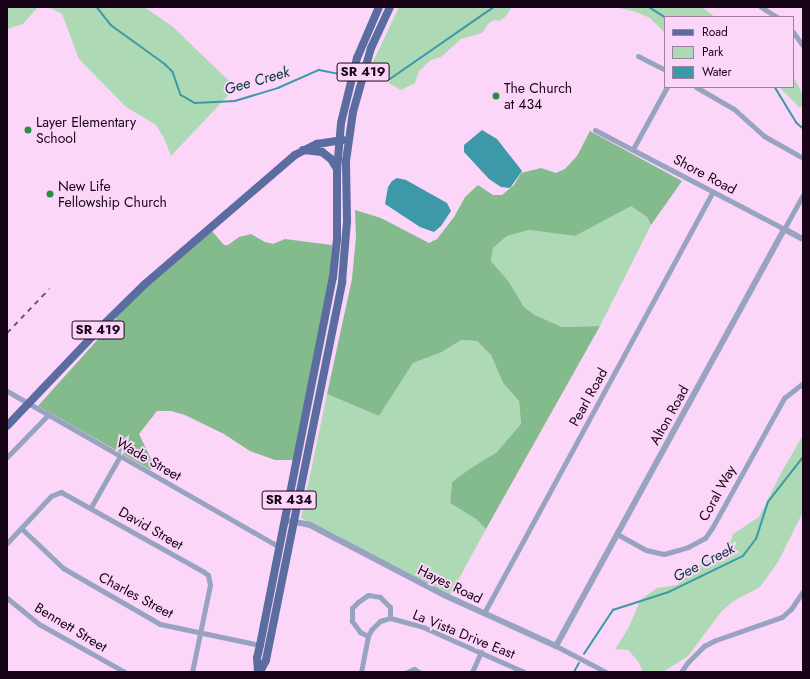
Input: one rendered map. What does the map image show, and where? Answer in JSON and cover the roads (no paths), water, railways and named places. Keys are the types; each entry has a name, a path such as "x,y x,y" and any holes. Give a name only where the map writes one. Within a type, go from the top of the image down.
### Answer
{"main road":[{"name":"SR 419","path":"339,141 343,109 355,65 364,39 379,7"},
{"name":"SR 419","path":"7,426 104,324 145,284 302,150 317,144 348,140 353,112 366,61 377,33 390,7"},
{"name":"SR 434","path":"259,672 266,660 330,344 344,261 347,221 346,161 348,140"},
{"name":"SR 434","path":"259,672 257,658 336,258 338,220 337,170 339,141"},
{"path":"302,150 322,152 331,159 337,170"},
{"path":"323,327 327,333 330,344"}],"street":[{"path":"761,7 775,16"},
{"path":"794,33 803,46"},
{"path":"638,56 664,69"},
{"path":"632,149 666,88"},
{"path":"698,88 734,109 764,136 803,158"},
{"name":"Shore Road","path":"595,130 803,240"},
{"name":"Pearl Road","path":"484,613 714,192"},
{"name":"Alton Road","path":"556,646 803,195"},
{"name":"Coral Way","path":"617,534 646,550 664,554 688,547 705,538 712,528 779,406 792,390 803,383"},
{"name":"Wade Street","path":"7,391 279,547"},
{"path":"7,457 48,415"},
{"path":"91,508 120,456"},
{"name":"David Street","path":"7,542 51,496 56,493 64,493 208,575 210,585 192,672"},
{"name":"Hayes Road","path":"285,520 310,526 444,595 556,646 606,672"},
{"name":"Charles Street","path":"21,528 57,564 70,573 160,624 260,645"},
{"path":"681,672 688,662 704,646 716,640 782,617 791,609 803,591"},
{"path":"368,636 360,632 352,621 352,608 358,602 368,595 380,596 390,607 390,618"},
{"name":"Bennett Street","path":"7,598 39,624 125,672"},
{"name":"La Vista Drive East","path":"361,672 368,636 371,630 380,621 390,618 423,627 524,672"},
{"path":"472,672 481,652"},
{"path":"407,672 414,669 419,672"}],"water":[{"path":"482,130 497,139 522,171 510,188 501,187 489,179 464,152 464,145"},
{"path":"397,178 406,180 447,203 451,211 441,226 434,232 420,227 385,204 388,187 392,181"}],"waterway":[{"name":"Gee Creek","path":"97,7 111,25 165,64 173,72 181,95 195,103 235,101 278,88 319,70 344,75"},
{"name":"Gee Creek","path":"369,80 390,79 494,7"},
{"name":"Gee Creek","path":"649,7 664,16"},
{"name":"Gee Creek","path":"776,88 797,123 803,128"},
{"name":"Gee Creek","path":"584,654 613,610 669,592 743,556 756,539 768,502 803,457"},
{"name":"Gee Creek","path":"574,672 579,663"}],"railway":[{"path":"7,333 49,289"}],"place":[{"name":"The Church at 434","path":"496,96"},
{"name":"Layer Elementary School","path":"28,130"},
{"name":"New Life Fellowship Church","path":"50,194"}]}
